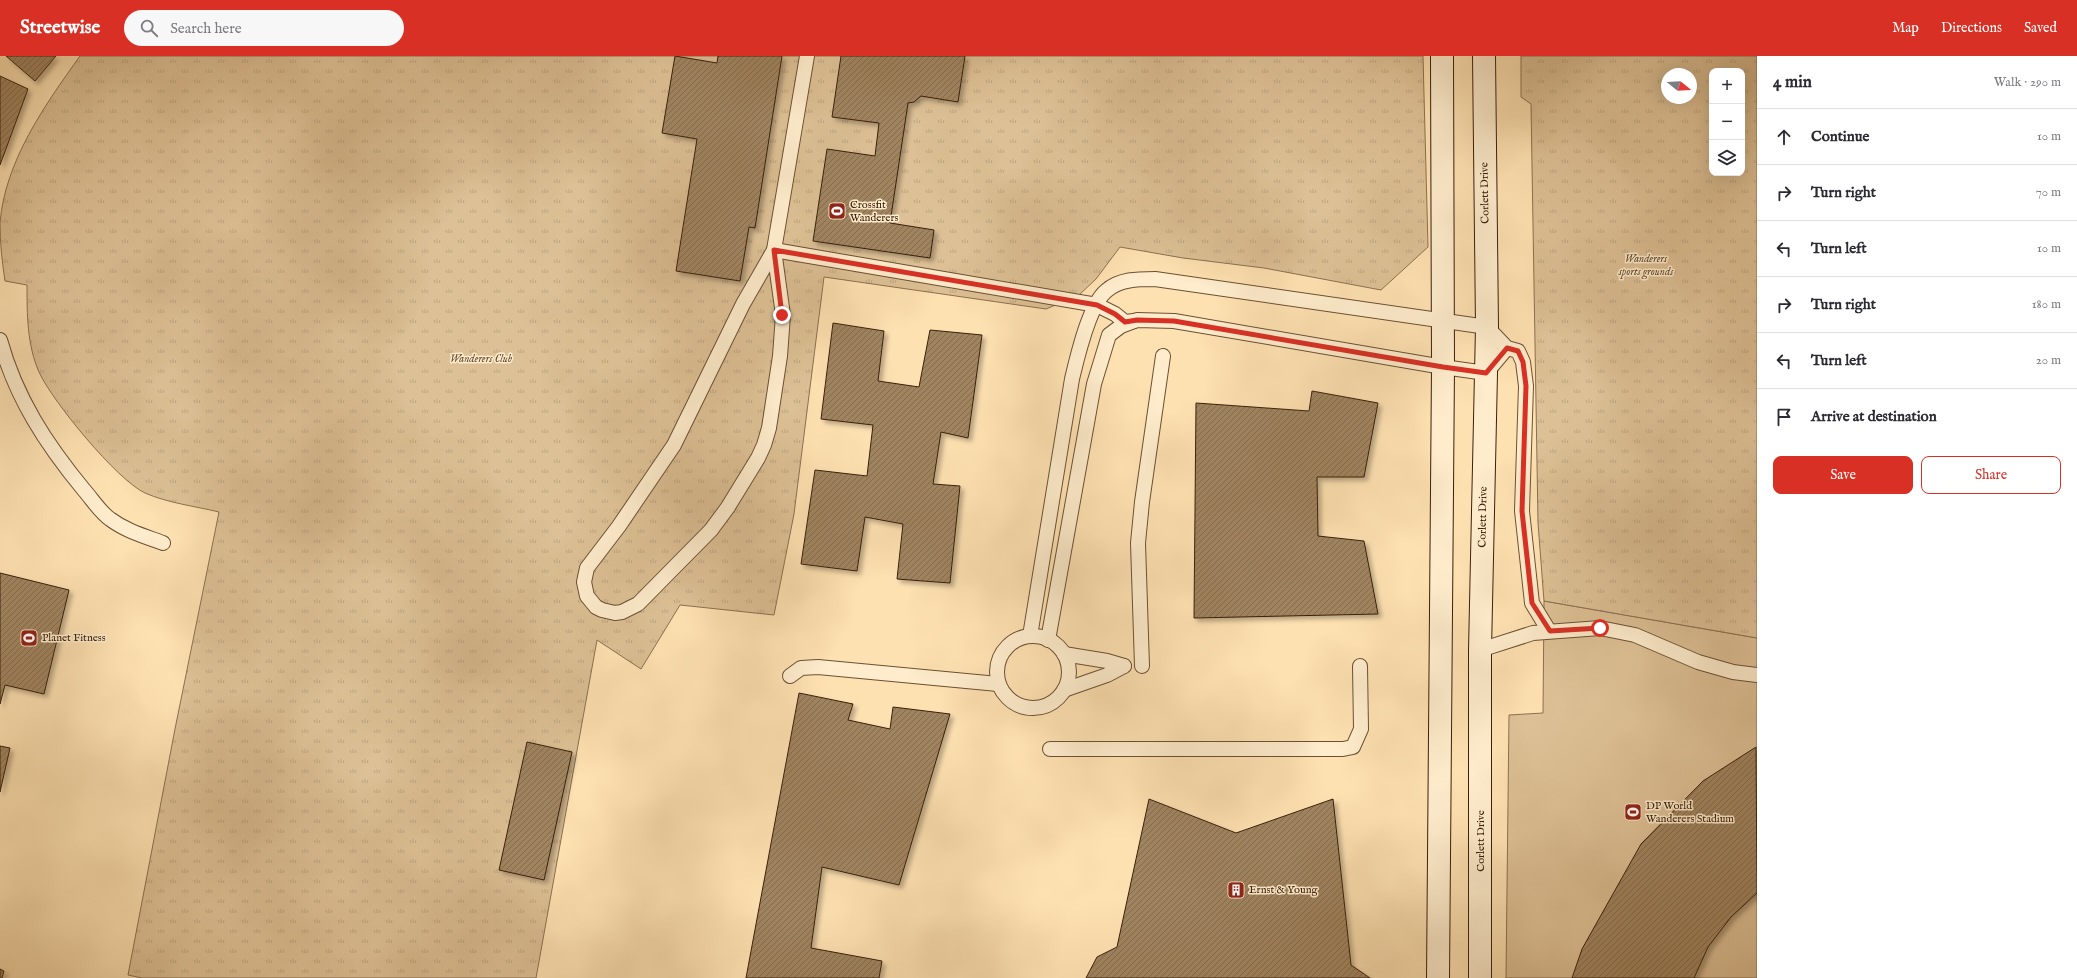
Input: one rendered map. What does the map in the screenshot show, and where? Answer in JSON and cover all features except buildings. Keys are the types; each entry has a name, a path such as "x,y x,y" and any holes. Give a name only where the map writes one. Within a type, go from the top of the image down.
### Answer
{"main road":[{"path":"1438,978 1443,367 1442,56"},
{"name":"Corlett Drive","path":"1480,978 1480,650 1487,327 1484,56"}],"lane":[{"path":"774,250 743,304 674,445 619,526 587,568 584,582 587,596 596,607 602,610 615,613 622,612 638,604 711,530 728,507 758,458 769,428 780,356 782,315 774,250 807,56"},
{"path":"774,250 1097,305 1115,314 1125,322 1137,320 1174,321 1486,373 1507,348"},
{"path":"1030,636 1072,379 1088,321 1105,291 1120,283 1136,279 1155,279 1443,322 1487,327 1507,348 1518,351 1523,362 1526,386 1522,511 1532,603 1550,631"},
{"path":"1048,640 1096,377 1108,335 1121,326 1137,320"},
{"path":"0,340 4,357 23,403 56,456 108,518 130,532 163,543"},
{"path":"1142,666 1138,543 1142,502 1163,356"},
{"path":"1480,650 1521,636 1550,631 1600,628 1636,635 1698,662 1733,672 1757,675"},
{"path":"1030,636 1055,643 1064,654 1067,661 1069,676 1064,690 1055,702 1048,705 1028,708 1016,705 1009,699 998,684 998,665 1005,649 1021,638 1030,636"},
{"path":"1064,654 1108,661 1124,666 1106,676 1064,690"},
{"path":"1050,749 1343,749 1353,747 1361,729 1360,666"},
{"path":"790,676 801,668 818,667 998,684"}],"green space":[{"name":"Wanderers Club","path":"80,56 1423,56 1428,247 1381,290 1264,268 1183,258 1120,247 1096,279 1079,295 1046,309 824,277 794,514 774,615 680,605 641,669 597,640 536,978 142,978 128,975 175,729 219,512 172,502 145,493 118,473 103,457 71,420 46,385 39,372 30,340 27,285 5,281 1,252 0,223 3,200 10,178 18,156 41,114 53,94"},
{"name":"Wanderers sports grounds","path":"1521,56 1757,56 1757,638 1544,601 1538,523 1531,104 1521,97"},
{"name":"DP World Wanderers Stadium","path":"1544,601 1757,638 1757,978 1506,978 1509,715 1543,713"}],"place":[{"name":"Crossfit Wanderers","path":"837,211"},
{"name":"Planet Fitness","path":"29,638"},
{"name":"DP World Wanderers Stadium","path":"1633,812"},
{"name":"Ernst & Young","path":"1236,890"}],"route":[{"path":"782,315 782,299 774,250 1097,305 1115,314 1125,322 1137,320 1174,321 1486,373 1507,348 1514,349 1518,351 1523,362 1526,386 1522,511 1532,603 1550,631 1600,628"}]}
